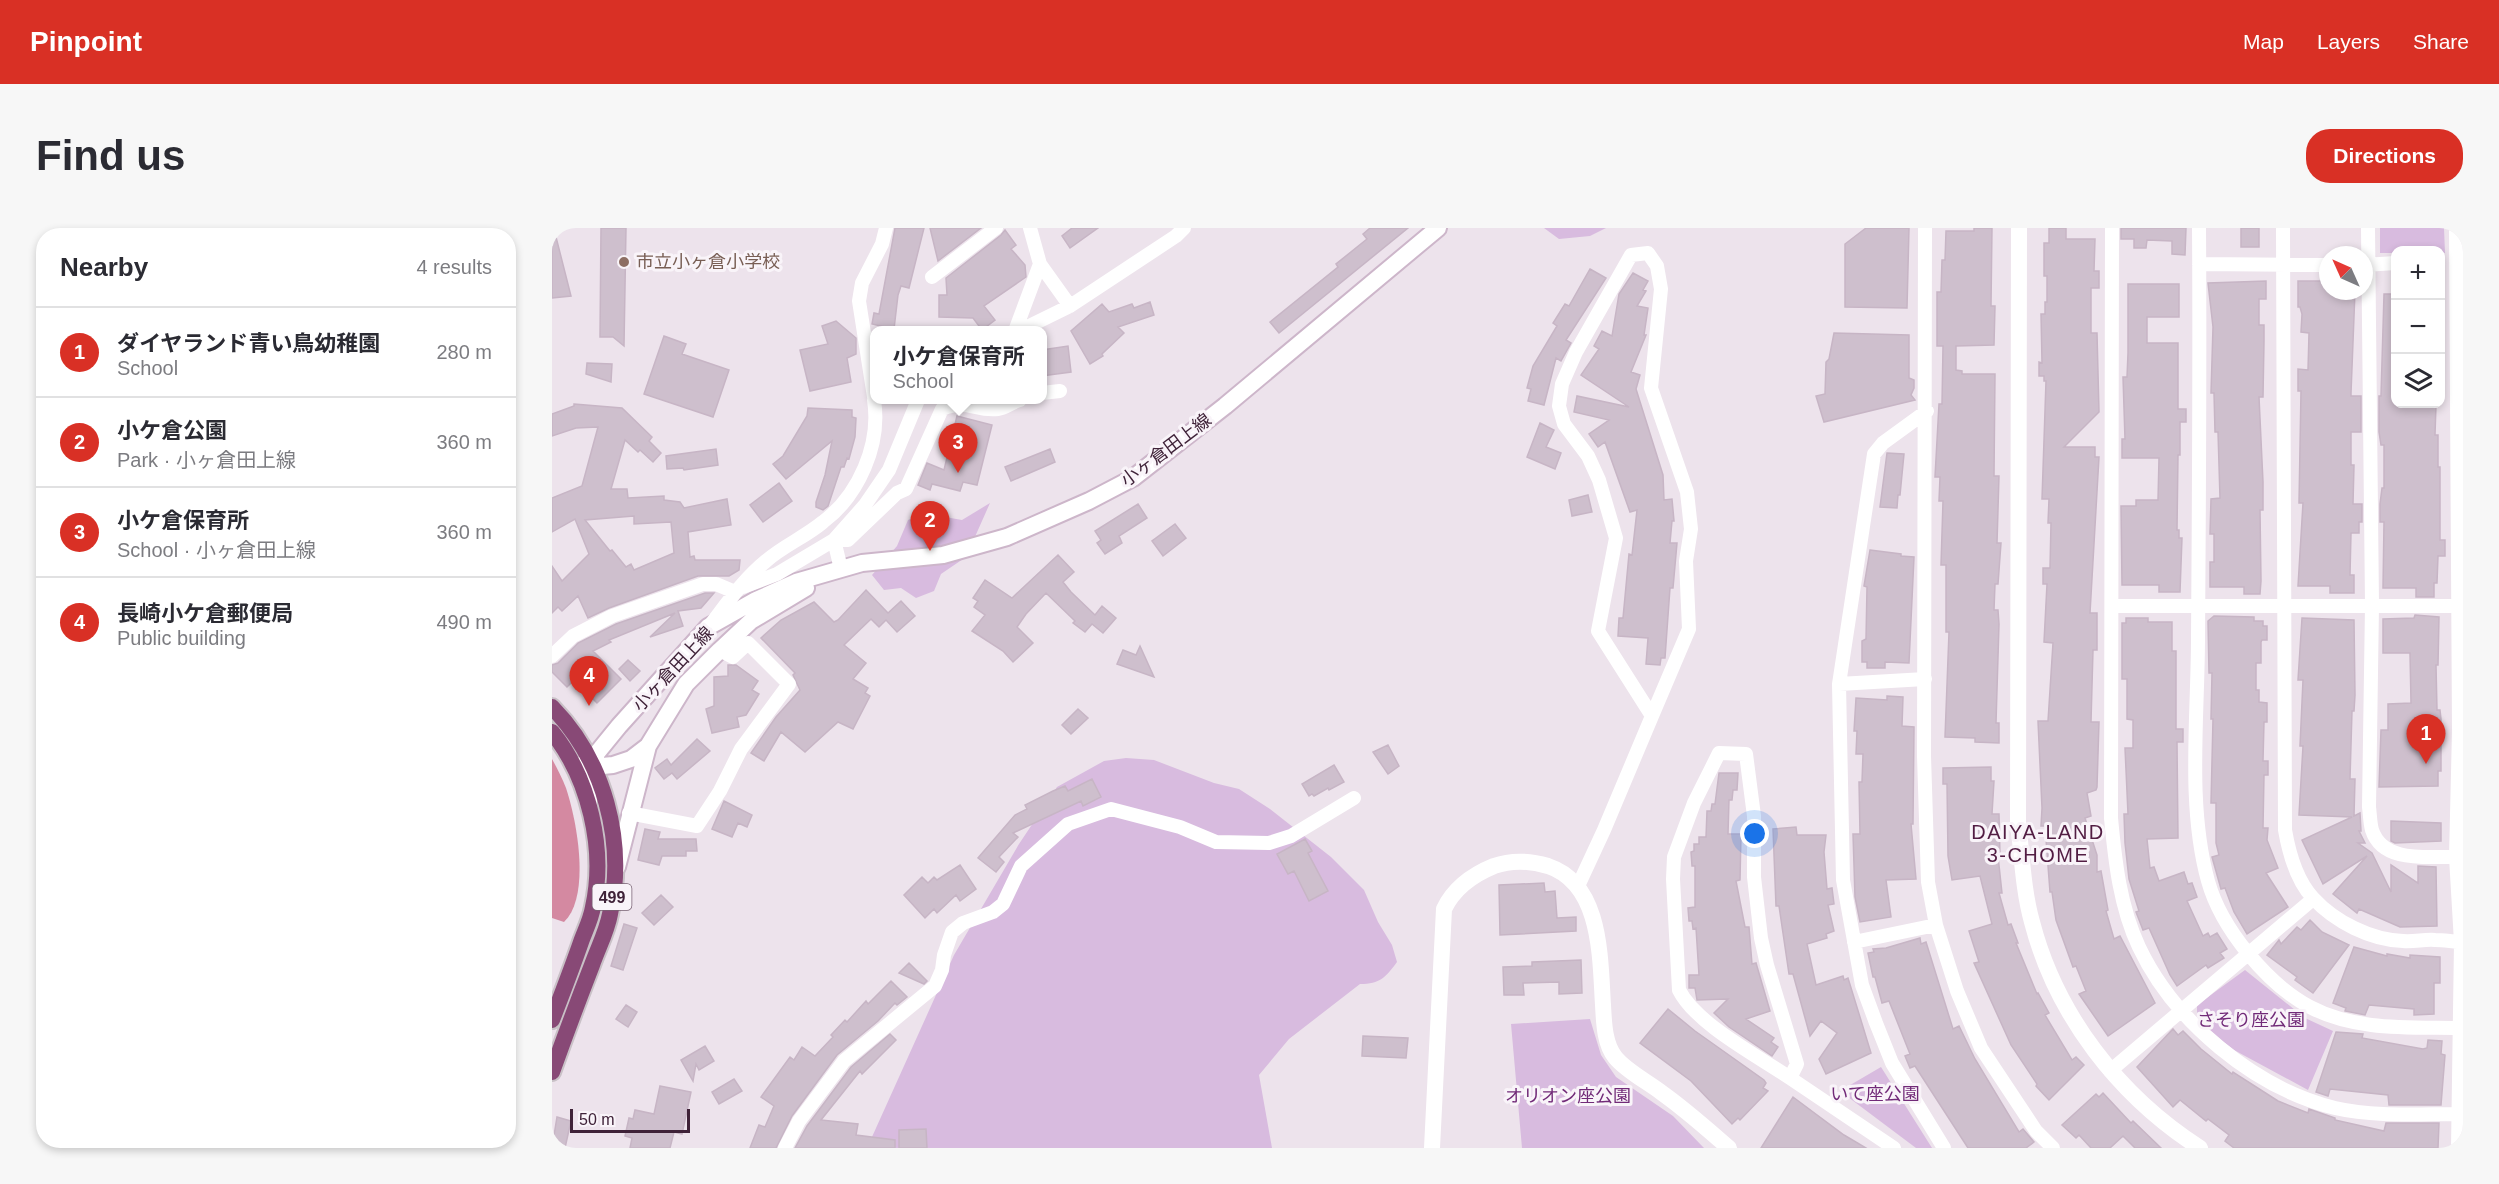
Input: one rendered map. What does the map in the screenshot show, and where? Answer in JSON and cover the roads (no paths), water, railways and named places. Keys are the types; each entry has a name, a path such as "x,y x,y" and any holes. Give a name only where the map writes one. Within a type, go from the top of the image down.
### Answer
{"highway":[{"name":"499","path":"552,707 567,722 607,800 614,834 616,871 610,915 553,1067"},
{"name":"499","path":"552,732 569,760 589,805 597,875 593,907 552,1020"}],"street":[{"path":"870,377 859,301 862,283 882,244 886,228"},
{"path":"932,277 996,228"},
{"path":"1030,228 1040,264 1070,306"},
{"name":"小ヶ倉田上線","path":"589,805 588,778 605,742 708,627 756,600 796,582 862,563 943,555 1007,537 1089,501 1133,478 1225,406 1438,228"},
{"path":"1925,228 1925,840 1928,882 1936,925 1957,991 1981,1048 2036,1131 2053,1148"},
{"path":"2019,228 2018,822 2025,887 2035,933 2066,1008 2110,1071 2143,1105 2200,1148"},
{"path":"2112,228 2111,818 2116,868 2139,946 2158,980 2180,1011 2224,1052 2277,1084 2322,1104 2367,1113 2458,1114"},
{"path":"2199,228 2196,774 2198,827 2209,882 2226,922 2249,954 2268,974 2310,1007 2361,1024 2459,1028"},
{"path":"2283,228 2285,831 2289,850 2303,884 2313,898 2343,922 2378,937 2402,941 2462,942"},
{"path":"2367,246 2368,228"},
{"path":"2456,228 2459,266 2460,606 2456,857 2462,942 2458,1148"},
{"path":"1026,326 1070,306 1179,231"},
{"path":"1578,886 1604,830 1689,629 1686,561 1691,529 1687,492 1651,388 1661,289 1657,266 1648,254 1631,255 1576,352 1562,384 1559,406 1564,424 1588,456 1599,480 1616,538 1598,631 1652,716"},
{"path":"2373,264 2391,263"},
{"path":"1018,326 1040,264"},
{"path":"2199,264 2319,265"},
{"path":"2367,300 2372,605 2369,807 2372,831 2383,846 2399,855 2456,857"},
{"path":"1047,392 1060,391"},
{"path":"708,627 737,590 766,560 825,522 852,492 863,471 872,443 876,413 875,404"},
{"path":"552,656 573,636 612,616 703,584 716,584 737,590 777,574 834,540 865,505 889,470 916,404"},
{"path":"834,540 848,540 897,493 906,489 942,409 955,404"},
{"path":"964,404 995,410 1009,404"},
{"path":"1926,411 1883,443 1875,454 1839,684 1843,880 1862,985 1892,1063 1944,1148"},
{"path":"834,540 841,569"},
{"name":"小ヶ倉田上線","path":"616,871 648,746 686,684 751,621 841,569"},
{"path":"2113,606 2460,606"},
{"path":"629,813 697,826 720,791 741,749 789,684 748,643 733,657 720,650"},
{"path":"1839,684 1925,679"},
{"name":"小ヶ倉田上線","path":"569,760 592,767 614,765 632,759 648,746"},
{"path":"1790,1078 1797,1064 1761,938 1754,877 1754,816 1746,754 1719,753 1694,803 1674,857 1673,879 1679,990 1688,1006 1702,1018 1790,1078 1894,1148"},
{"path":"785,1148 799,1121 844,1061 935,986 942,970 944,955 952,932 963,923 993,912 1003,904 1021,866 1068,824 1111,809 1180,827 1216,842 1269,843 1291,836 1354,798"},
{"path":"1432,1148 1444,909 1450,896 1469,879 1495,866 1518,861 1537,862 1557,869 1578,886 1590,911 1599,944 1605,1027 1608,1043 1615,1057 1686,1110 1729,1148"},
{"path":"2110,1071 2313,898"},
{"path":"1854,942 1936,925"}],"place":[{"name":"市立小ヶ倉小学校","path":"624,262"},
{"name":"小ケ倉保育所","path":"958,473"},
{"name":"小ケ倉公園","path":"930,551"},
{"name":"長崎小ケ倉郵便局","path":"589,706"},
{"name":"ダイヤランド青い鳥幼稚園","path":"2426,764"}],"district":[{"name":"DAIYA-LAND 3-CHOME","path":"2038,844"}],"park label":[{"name":"さそり座公園","path":"2251,1020"},
{"name":"いて座公園","path":"1875,1094"},
{"name":"オリオン座公園","path":"1568,1096"}]}
